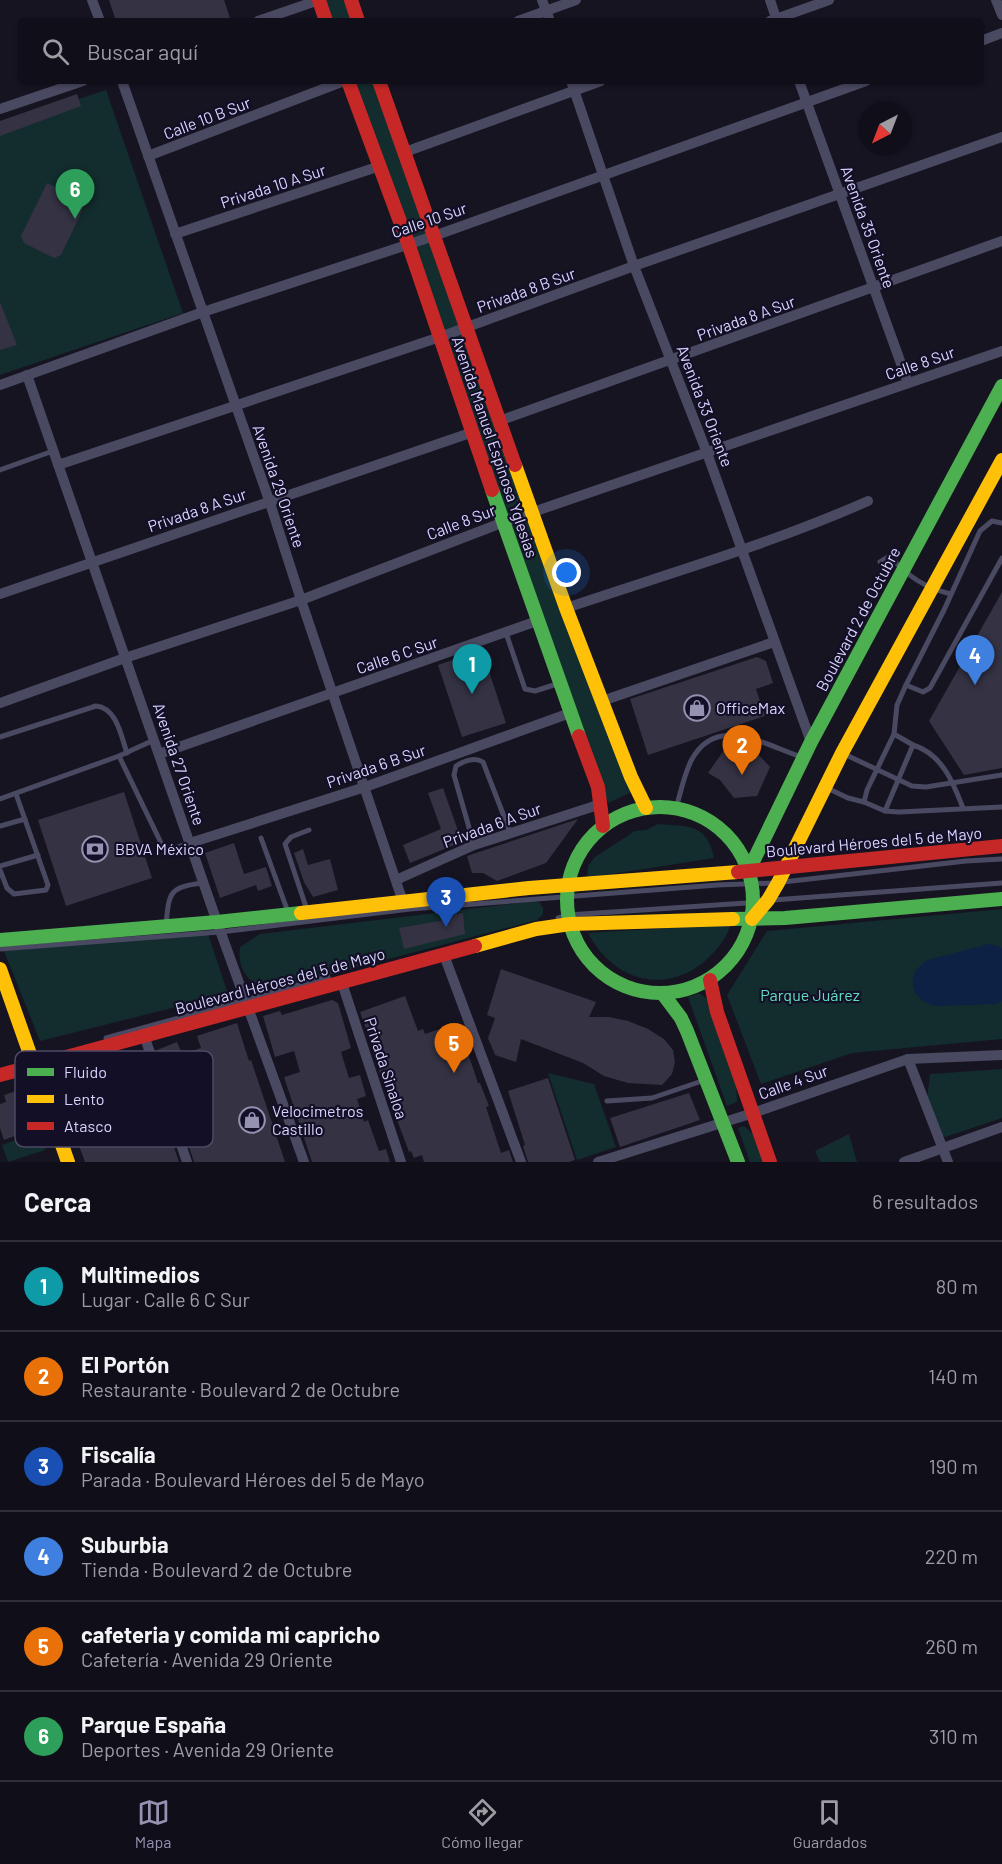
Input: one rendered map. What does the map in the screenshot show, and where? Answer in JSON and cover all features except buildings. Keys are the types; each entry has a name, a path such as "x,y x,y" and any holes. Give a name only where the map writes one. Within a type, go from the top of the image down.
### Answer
{"main road":[{"path":"319,0 325,18"},
{"path":"351,0 357,18"},
{"name":"Avenida Manuel Espinosa Yglesias","path":"347,84 408,243 559,684 598,787 603,826"},
{"name":"Avenida Manuel Espinosa Yglesias","path":"380,84 566,608 631,777 646,808"},
{"name":"Boulevard 2 de Octubre","path":"751,877 811,742 1002,386"},
{"path":"752,919 768,900 778,883 842,753 1002,460"},
{"name":"Boulevard Héroes del 5 de Mayo","path":"646,808 676,808 712,823 728,836 740,852 751,877 754,903 752,919 747,937 737,954 710,980 687,990 663,994 643,992 623,986 605,975 590,961 578,944 569,920 567,891 572,869 580,853 590,838 603,826 623,814 646,808"},
{"name":"Boulevard Héroes del 5 de Mayo","path":"0,940 166,926 218,927 288,914 403,902 751,877 785,868 1002,846"},
{"name":"Boulevard Héroes del 5 de Mayo","path":"75,1051 144,1035 247,1003 444,955 569,920 752,919 1001,901"},
{"path":"0,969 29,1051"},
{"path":"710,980 717,1012 770,1162"},
{"path":"663,994 681,1018 738,1162"},
{"name":"Boulevard Héroes del 5 de Mayo","path":"0,1075 15,1068"},
{"path":"63,1147 68,1162"}],"street":[{"path":"92,0 99,18"},
{"path":"267,18 319,0"},
{"path":"526,18 576,0"},
{"path":"770,0 774,18"},
{"path":"780,18 829,0"},
{"path":"996,0 1002,15"},
{"path":"984,40 1002,33"},
{"path":"0,109 74,84"},
{"name":"Avenida 29 Oriente","path":"123,84 269,501 300,600 403,902"},
{"name":"Calle 10 B Sur","path":"148,156 338,84"},
{"name":"Avenida 35 Oriente","path":"800,84 908,383"},
{"name":"Calle 10 Sur","path":"0,385 203,312 434,236 858,84"},
{"path":"405,153 572,86"},
{"name":"Avenida 33 Oriente","path":"572,86 634,266 707,453 811,742"},
{"name":"Privada 8 B Sur","path":"58,465 440,337 634,266 1002,137"},
{"name":"Privada 10 A Sur","path":"175,234 380,166"},
{"name":"Privada 8 A Sur","path":"499,421 1002,241"},
{"name":"Calle 8 Sur","path":"0,703 125,658 300,600 504,522 1002,351"},
{"name":"Avenida 27 Oriente","path":"27,375 218,927 304,1162"},
{"name":"Privada 8 A Sur","path":"0,594 473,432"},
{"path":"566,608 742,550 832,517 868,501"},
{"name":"Calle 6 C Sur","path":"159,754 537,621"},
{"path":"602,701 774,642"},
{"name":"Privada 6 B Sur","path":"190,843 365,787 570,713"},
{"name":"Privada 6 A Sur","path":"396,880 474,845 601,804"},
{"path":"444,955 521,1162"},
{"name":"Privada Sinaloa","path":"340,979 401,1162"},
{"path":"144,1035 149,1051"},
{"name":"Calle 4 Sur","path":"598,1162 632,1157 723,1122 908,1059 1002,1055"},
{"path":"908,1059 948,1162"},
{"path":"904,1162 1002,1127"},
{"path":"182,1147 187,1162"}],"lane":[{"path":"0,470 53,451"},
{"path":"864,801 894,734 897,705 980,531 983,526 992,521 1002,523"},
{"path":"880,562 890,556 903,570 931,589 951,594"},
{"path":"906,685 923,692 930,688 1002,558"},
{"path":"506,633 525,689 535,691 559,684"},
{"path":"0,737 96,706 103,707 112,714 127,753"},
{"path":"676,808 692,760 701,746 714,738 732,734 804,757"},
{"path":"894,734 940,761 953,783 963,808"},
{"path":"0,799 127,753 154,740"},
{"path":"885,811 913,745"},
{"path":"842,753 912,786 926,787 1002,775"},
{"path":"119,756 163,847 172,849 190,843"},
{"path":"474,845 454,775 456,766 460,763 474,760 483,762 510,832"},
{"path":"825,787 885,811 916,812 1002,807"},
{"path":"16,794 38,855 48,885 46,890 14,894 7,888 0,868 38,855"},
{"path":"0,826 25,819"},
{"path":"307,912 285,844 291,837 309,830"},
{"path":"261,838 288,914"},
{"path":"751,877 778,883 966,861 1002,859"},
{"path":"166,926 168,903 176,889 183,885 204,883"},
{"path":"418,954 569,920 768,900 1002,883"},
{"path":"0,949 410,909 567,891"},
{"path":"99,1040 247,1003"},
{"path":"607,1101 652,1098 706,1080"}],"green space":[{"path":"323,0 347,0 353,18 330,18"},
{"path":"354,84 376,84 527,509 505,517"},
{"path":"106,90 183,313 0,375 0,125"},
{"path":"531,519 632,792 608,803 508,526"},
{"path":"658,824 687,827 701,832 711,846 714,858 587,878 588,866 595,857 635,831 646,830"},
{"path":"534,901 540,903 543,908 543,914 537,920 283,987 273,988 256,983 249,979 241,966 240,947 260,934"},
{"name":"Parque Juárez","path":"1002,909 1002,1039 852,1053 761,1084 727,995 767,931"},
{"path":"731,924 722,943 704,962 687,973 669,979 650,980 632,975 616,966 601,952 588,933"},
{"path":"208,934 228,994 40,1041 4,951"},
{"path":"699,993 709,1000 736,1077 737,1102 727,1106 688,997"},
{"path":"1002,1069 1002,1118 945,1137 940,1134 927,1100 930,1074"},
{"path":"548,1073 594,1084 616,1147 577,1160"},
{"path":"744,1126 753,1134 763,1162 750,1162 738,1128"},
{"path":"849,1134 857,1162 820,1162 815,1151"},
{"path":"15,1140 15,1147 44,1147 45,1150 8,1162 2,1145"}],"water":[{"path":"989,944 1002,948 1002,1001 995,1004 937,1006 921,999 916,993 913,987 915,973 928,960"}],"traffic: fast":[{"path":"749,870 811,742 1002,386"},
{"path":"492,490 579,736"},
{"path":"660,807 696,814 726,834 746,864 753,900 746,936 726,966 696,986 660,993 624,986 594,966 574,936 567,900 574,864 594,834 624,814 660,807"},
{"path":"733,919 785,918 1002,899"},
{"path":"0,940 301,913"},
{"path":"663,994 681,1018 687,1031 738,1162"}],"traffic: slow":[{"path":"752,919 768,900 778,883 842,753 1002,460"},
{"path":"515,465 566,608 631,777 646,808"},
{"path":"301,913 529,888 738,872"},
{"path":"475,946 536,929 570,924 733,919"},
{"path":"0,969 29,1051"},
{"path":"63,1147 68,1162"}],"traffic: jam":[{"path":"319,0 325,18"},
{"path":"351,0 357,18"},
{"path":"349,84 408,243 492,490"},
{"path":"380,84 515,465"},
{"path":"579,736 598,787 603,826"},
{"path":"738,872 1002,846"},
{"path":"88,1051 475,946"},
{"path":"710,980 717,1012 770,1162"},
{"path":"0,1075 15,1071"}],"place":[{"name":"Parque España","path":"75,219"},
{"name":"Suburbia","path":"975,685"},
{"name":"Multimedios","path":"472,694"},
{"name":"OfficeMax","path":"697,708"},
{"name":"El Portón","path":"742,775"},
{"name":"BBVA México","path":"95,849"},
{"name":"Fiscalía","path":"446,927"},
{"name":"cafeteria y comida mi capricho","path":"454,1073"},
{"name":"Velocimetros Castillo","path":"252,1120"}]}
